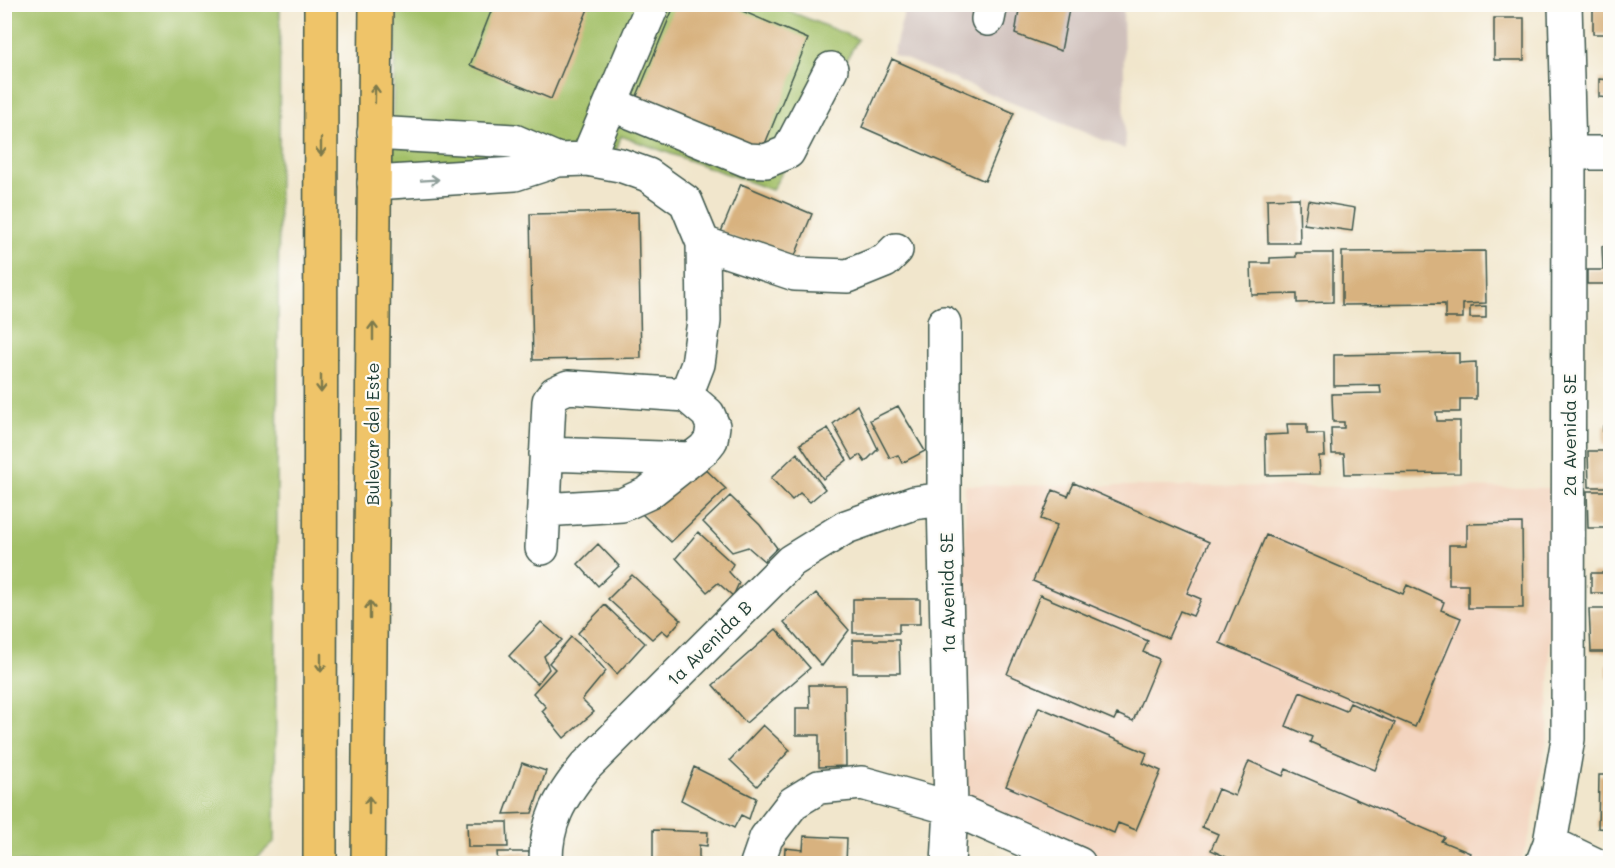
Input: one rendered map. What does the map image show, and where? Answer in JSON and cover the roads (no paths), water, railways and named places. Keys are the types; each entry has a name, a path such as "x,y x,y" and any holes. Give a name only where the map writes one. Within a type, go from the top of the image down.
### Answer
{"highway":[{"path":"320,864 321,4"},
{"name":"Bulevar del Este","path":"368,864 376,4"}],"street":[{"path":"374,183 515,174 572,159 611,104 653,4"},
{"name":"2a Avenida SE","path":"1546,853 1568,739 1569,153 1565,4"},
{"path":"611,104 747,160 766,161 788,152 831,69"},
{"path":"374,133 513,141 572,159 620,165 648,175 687,202 703,243 704,321 698,364 686,395"},
{"path":"1569,153 1611,153"},
{"path":"703,243 795,274 848,276 885,261 896,250"},
{"name":"1a Avenida SE","path":"944,323 944,499 951,808 948,864"},
{"path":"542,548 549,401 555,393 568,387 686,395 708,414 712,426 711,440 704,449 648,493 622,505 544,510"},
{"path":"546,454 690,459"},
{"name":"1a Avenida B","path":"546,864 549,827 572,783 585,767 791,561 846,527 914,503 944,499"},
{"path":"757,864 766,838 793,802 819,787 862,783 951,808 1079,864"},
{"path":"1546,853 1594,864"}]}
